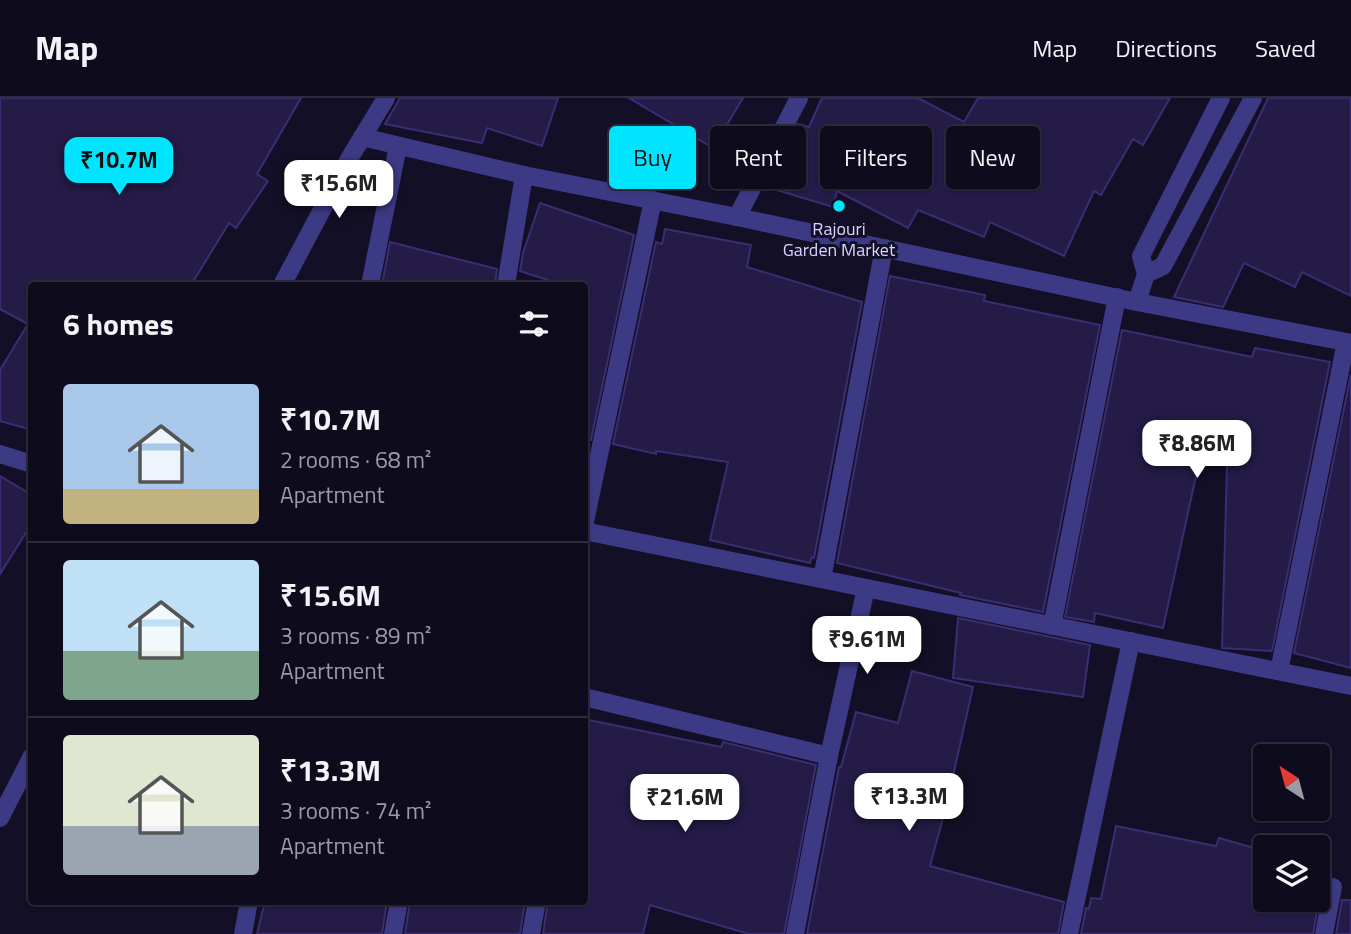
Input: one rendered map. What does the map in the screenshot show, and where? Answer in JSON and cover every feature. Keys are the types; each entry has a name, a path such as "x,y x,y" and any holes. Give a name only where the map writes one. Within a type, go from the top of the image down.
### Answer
{"street":[{"path":"284,282 386,98"},
{"path":"737,217 799,98"},
{"path":"1137,302 1146,274 1141,256 1221,98"},
{"path":"1146,274 1163,265 1253,98"},
{"path":"362,137 524,175 1348,343 1279,671"},
{"path":"371,282 398,146"},
{"path":"506,282 524,175"},
{"path":"588,507 653,200"},
{"path":"822,579 884,248"},
{"path":"1052,626 1116,297"},
{"path":"0,454 28,463"},
{"path":"588,532 1351,686"},
{"path":"795,934 829,756 866,588"},
{"path":"1069,934 1131,642"},
{"path":"588,698 829,756"},
{"path":"0,818 28,764"},
{"path":"1324,934 1333,887"},
{"path":"243,934 248,905"},
{"path":"393,934 398,905"},
{"path":"531,934 536,905"}],"building":[{"path":"0,98 301,98 257,174 268,181 236,228 229,223 193,282 28,282 28,324 0,309"},
{"path":"400,98 558,98 542,146 487,128 482,143 385,124"},
{"path":"629,98 743,98 726,126 710,126 710,146 696,138 696,126 676,126"},
{"path":"822,98 918,98 964,122 978,98 1170,98 1143,145 1133,139 1101,195 1094,191 1064,256 990,222 984,237 918,210 908,228 837,191 833,207 777,190 806,189 806,126 809,127"},
{"path":"1268,98 1351,98 1351,296 1302,272 1295,287 1244,263 1223,307 1174,297"},
{"path":"540,203 634,235 591,440 588,439 588,282 554,282 520,271 523,253"},
{"path":"665,229 751,245 747,267 862,302 814,558 812,557 810,563 710,540 728,462 656,451 656,454 613,444 656,242 662,244"},
{"path":"390,242 497,269 495,282 383,282"},
{"path":"890,276 985,295 984,301 1100,325 1043,612 960,595 961,593 837,563"},
{"path":"28,324 28,429 0,421 0,370"},
{"path":"1122,330 1252,357 1255,348 1330,362 1272,651 1222,648 1228,428 1207,425 1163,628 1095,613 1094,622 1065,617"},
{"path":"1351,374 1351,668 1294,653"},
{"path":"0,476 28,493 28,529 0,574"},
{"path":"958,618 1090,645 1083,697 953,678"},
{"path":"912,671 973,687 930,866 1064,902 1058,934 807,934 839,767 856,712 898,723"},
{"path":"588,720 721,747 723,742 816,765 784,934 749,934 650,905 643,934 543,934 547,905 588,905"},
{"path":"1116,826 1216,846 1219,838 1253,848 1253,912 1317,912 1313,934 1081,934 1086,908 1089,909 1091,898 1101,899"},
{"path":"1342,900 1351,900 1351,934 1336,934"},
{"path":"264,905 386,905 382,934 257,934"},
{"path":"409,905 524,905 520,934 405,934"}],"place":[{"name":"Rajouri Garden Market","path":"839,206"}]}
